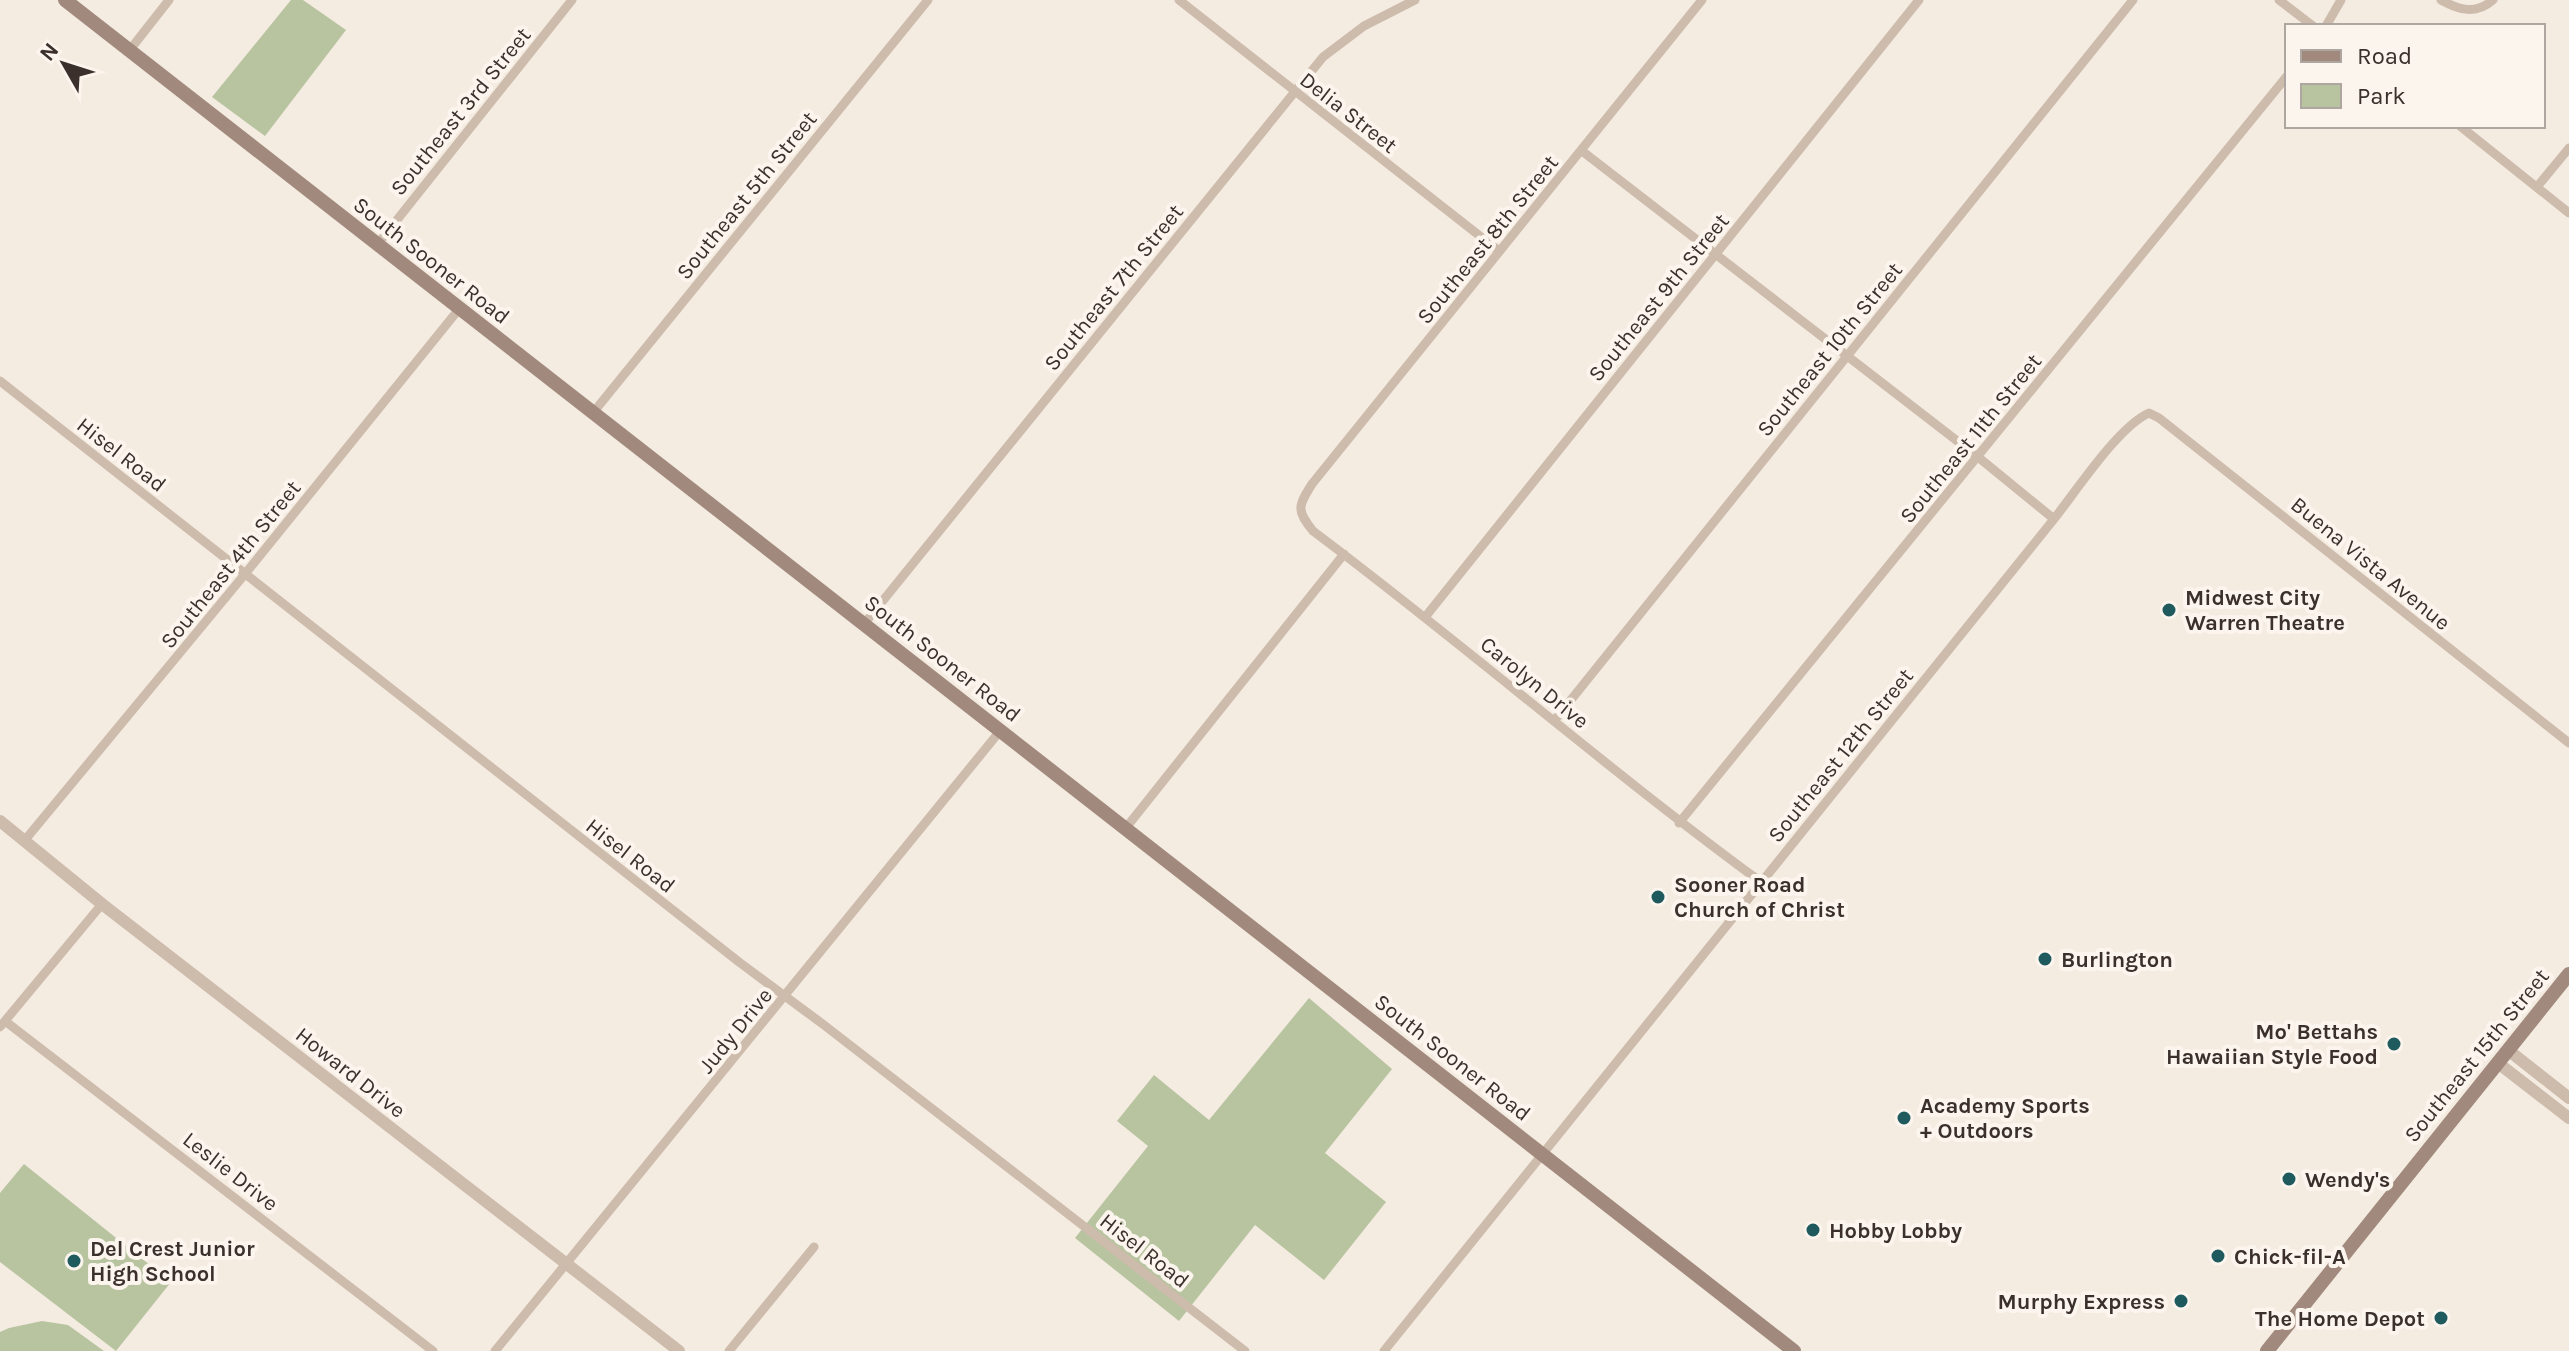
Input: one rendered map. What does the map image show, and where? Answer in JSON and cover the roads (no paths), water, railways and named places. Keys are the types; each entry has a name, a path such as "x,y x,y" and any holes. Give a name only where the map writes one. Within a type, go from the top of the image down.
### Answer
{"main road":[{"name":"South Sooner Road","path":"65,0 1794,1351"},
{"name":"Southeast 15th Street","path":"2267,1351 2569,974"}],"street":[{"path":"129,51 169,0"},
{"name":"Southeast 3rd Street","path":"377,245 572,0"},
{"name":"Southeast 5th Street","path":"592,414 928,0"},
{"name":"Delia Street","path":"1179,0 1499,251"},
{"name":"Southeast 7th Street","path":"864,624 1323,57 1364,26 1415,0"},
{"name":"Southeast 8th Street","path":"1301,502 1312,484 1702,0"},
{"name":"Southeast 9th Street","path":"1426,616 1919,0"},
{"name":"Southeast 10th Street","path":"1554,721 2133,0"},
{"path":"2279,0 2310,24"},
{"path":"2327,24 2341,0"},
{"path":"2441,0 2456,9 2474,10 2493,0"},
{"name":"Southeast 11th Street","path":"1679,823 2285,78"},
{"path":"2463,128 2569,213"},
{"path":"2537,187 2569,148"},
{"path":"1582,151 2054,519"},
{"name":"Southeast 4th Street","path":"25,840 459,309"},
{"name":"Hisel Road","path":"0,381 786,997 1245,1351"},
{"name":"Southeast 12th Street","path":"1384,1351 2124,432 2138,418 2149,413"},
{"name":"Buena Vista Avenue","path":"2149,413 2168,424 2569,743"},
{"name":"Carolyn Drive","path":"1301,502 1301,516 1313,531 1426,616 1679,823 1761,882"},
{"path":"1125,829 1344,554"},
{"name":"Judy Drive","path":"495,1351 1000,731"},
{"name":"Howard Drive","path":"0,821 102,904 679,1351"},
{"path":"3,1024 102,904"},
{"name":"Leslie Drive","path":"3,1024 433,1351"},
{"path":"2508,1050 2569,1098"},
{"path":"2498,1063 2569,1118"},
{"path":"729,1351 814,1247"}],"place":[{"name":"Midwest City Warren Theatre","path":"2169,610"},
{"name":"Sooner Road Church of Christ","path":"1658,897"},
{"name":"Burlington","path":"2045,959"},
{"name":"Mo' Bettahs Hawaiian Style Food","path":"2394,1044"},
{"name":"Academy Sports + Outdoors","path":"1904,1118"},
{"name":"Wendy's","path":"2289,1179"},
{"name":"Hobby Lobby","path":"1813,1230"},
{"name":"Chick-fil-A","path":"2218,1256"},
{"name":"Del Crest Junior High School","path":"74,1261"},
{"name":"Murphy Express","path":"2181,1301"},
{"name":"The Home Depot","path":"2441,1318"}]}
